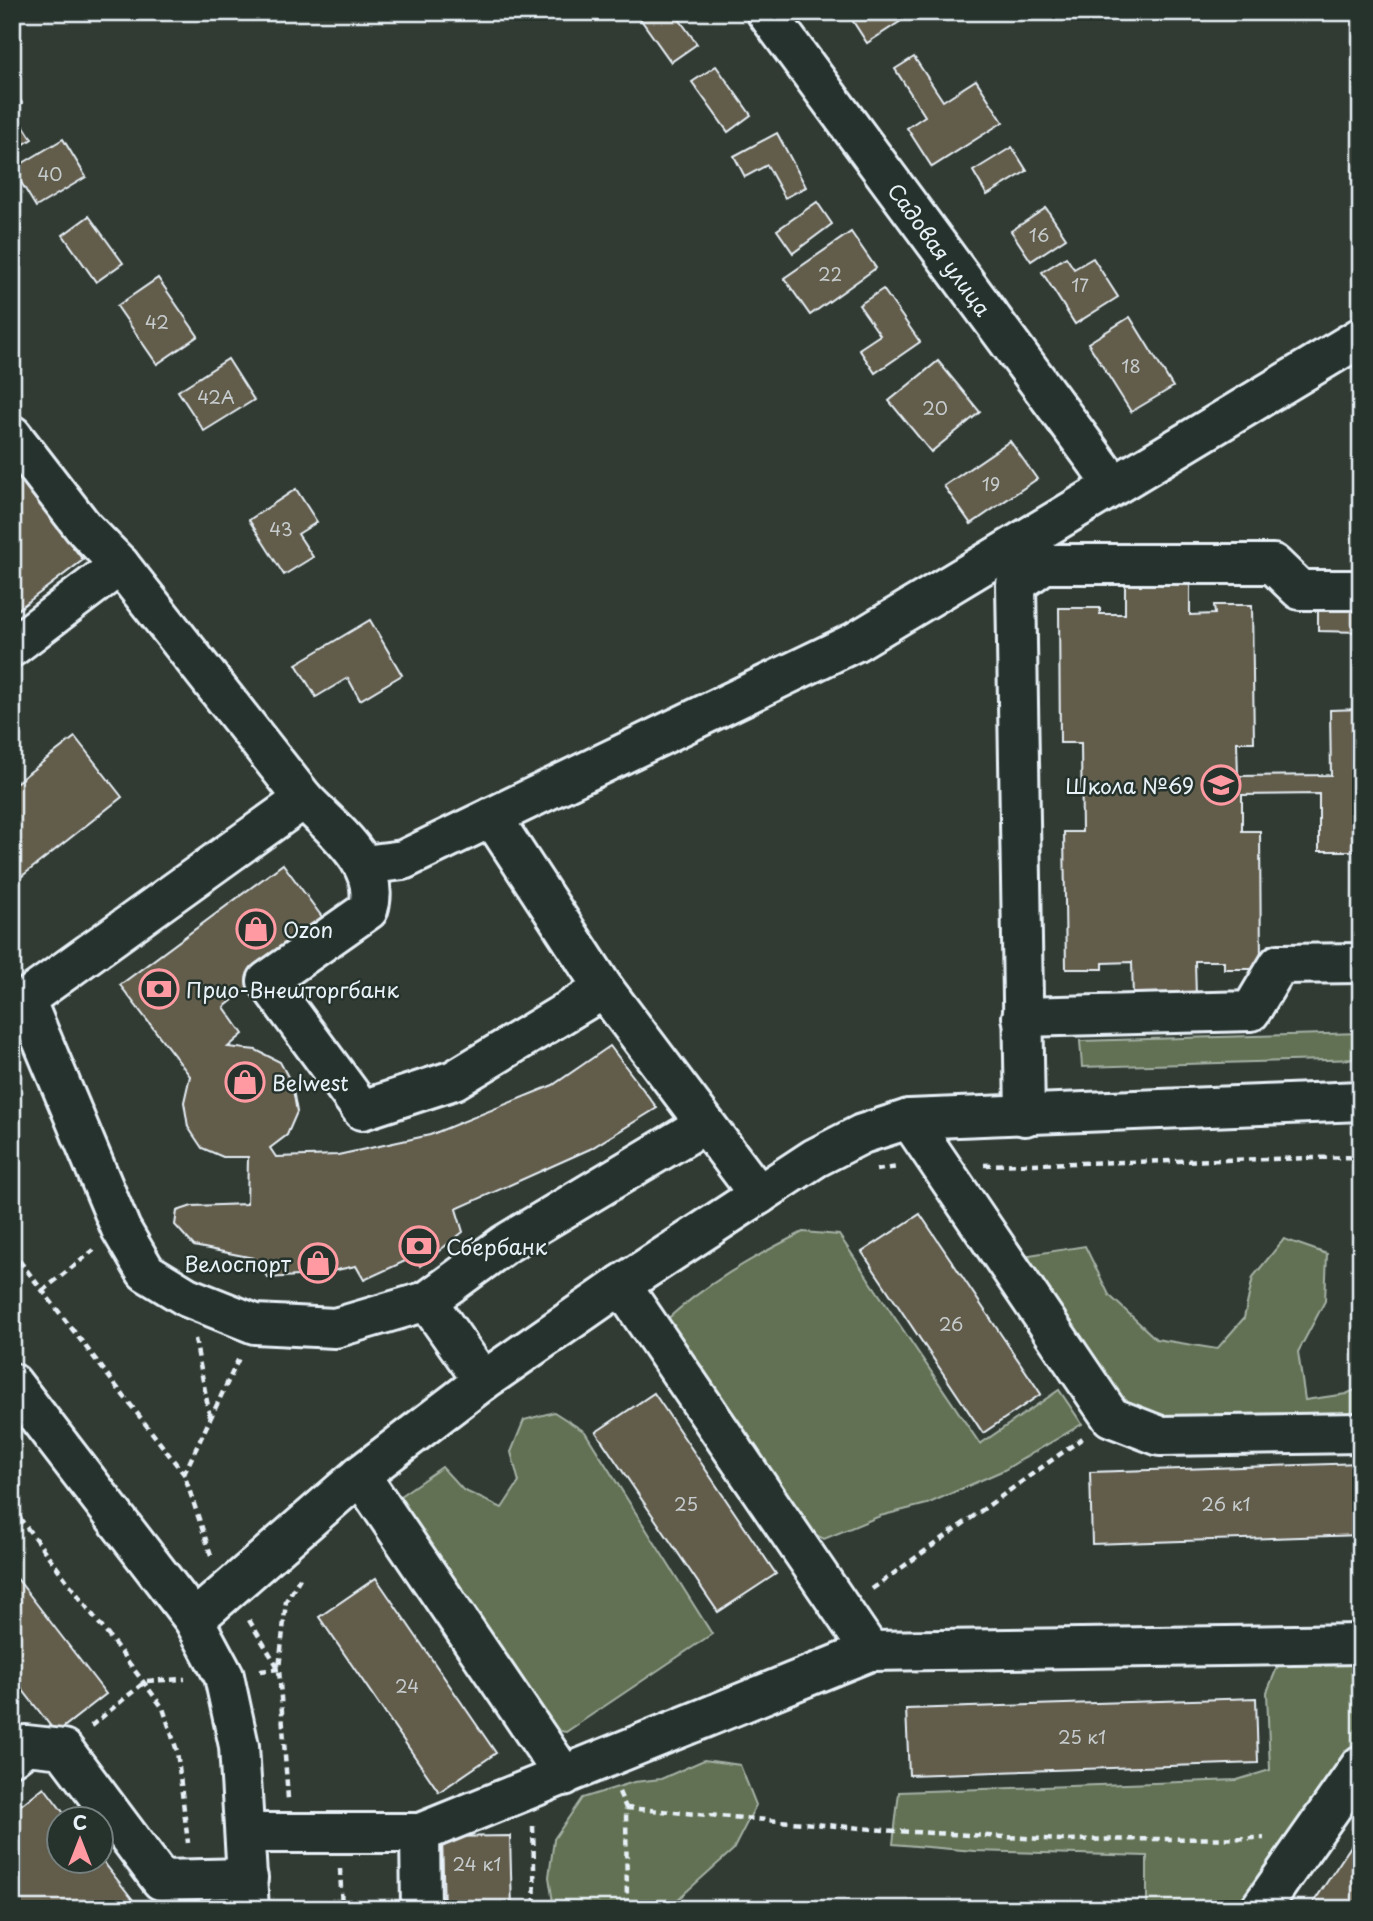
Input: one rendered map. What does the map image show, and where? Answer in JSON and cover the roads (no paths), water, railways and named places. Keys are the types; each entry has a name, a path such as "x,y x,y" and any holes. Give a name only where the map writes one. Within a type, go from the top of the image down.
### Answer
{"street":[{"name":"Садовая улица","path":"766,12 1114,485"},
{"path":"364,865 402,860 855,642 1361,337"},
{"path":"12,435 83,527 120,565 304,799 364,865 372,884 368,910 267,981 362,1110 454,1080 604,989"},
{"path":"1025,1116 1016,584 1044,564 1273,564 1300,590 1361,590"},
{"path":"12,647 120,565"},
{"path":"304,799 19,1004 121,1229 146,1272 187,1297 255,1324 335,1328 427,1301 505,1244 705,1124"},
{"path":"492,817 604,989 759,1195"},
{"path":"1022,1017 1251,1011 1279,964 1361,963"},
{"path":"194,1620 360,1475 483,1381 621,1285 815,1158 862,1134 909,1119 1361,1101"},
{"path":"909,1119 1111,1418 1160,1436 1361,1433"},
{"path":"621,1285 870,1651"},
{"path":"427,1301 483,1381"},
{"path":"12,1383 194,1620 224,1676 239,1746 248,1893 183,1879 161,1880 63,1749 17,1743"},
{"path":"360,1475 548,1783"},
{"path":"245,1833 420,1833 870,1651 1361,1644"},
{"path":"1261,1909 1361,1765"},
{"path":"420,1833 421,1909"}],"place":[{"name":"Школа №69","path":"1221,785"},
{"name":"Ozon","path":"256,929"},
{"name":"Прио-Внешторгбанк","path":"159,989"},
{"name":"Belwest","path":"245,1082"},
{"name":"Сбербанк","path":"419,1246"},
{"name":"Велоспорт","path":"318,1263"}]}
